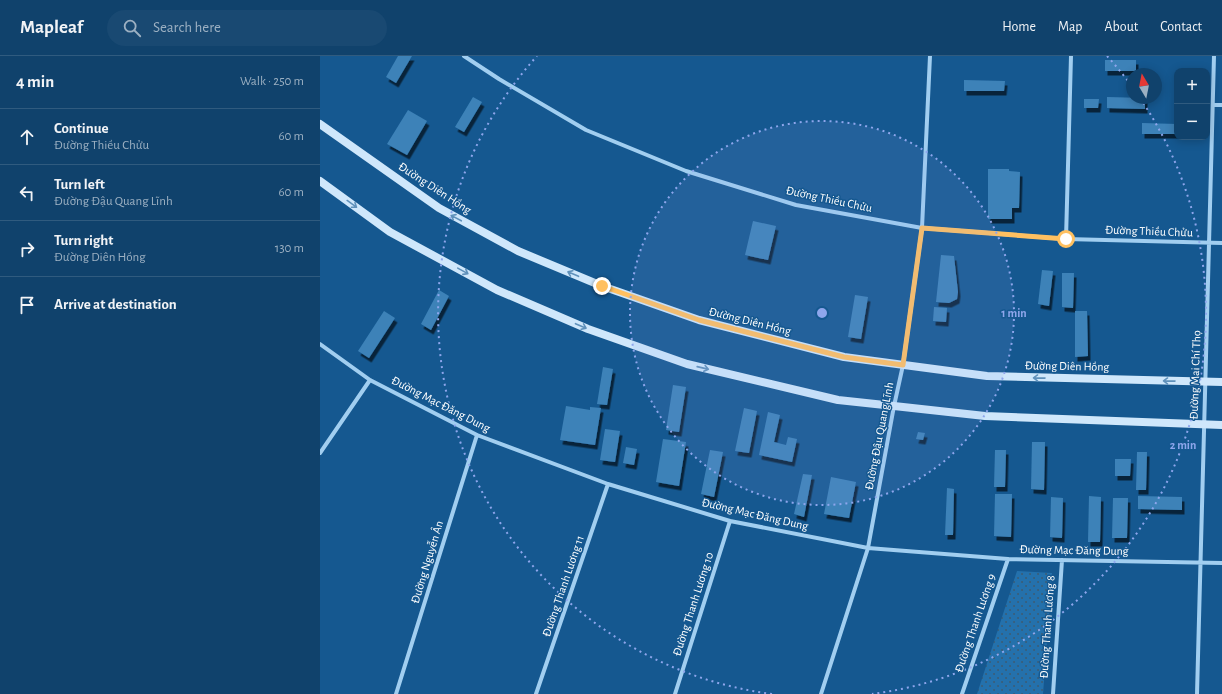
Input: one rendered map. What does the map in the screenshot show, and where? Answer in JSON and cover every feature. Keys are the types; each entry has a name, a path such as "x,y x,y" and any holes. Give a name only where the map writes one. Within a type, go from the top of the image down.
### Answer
{"street":[{"name":"Đường Thiều Chửu","path":"464,56 499,80 586,130 686,170 796,204 922,228 1066,239 1222,243"},
{"name":"Đường Đậu Quang Lĩnh","path":"821,694 868,548 903,365 922,228 930,56"},
{"path":"1066,239 1071,56"},
{"name":"Đường Mai Chí Thọ","path":"1197,694 1214,56"},
{"path":"1213,105 1222,105"},
{"name":"Đường Diên Hồng","path":"320,124 439,208 518,251 602,286 706,322 844,357 987,376 1222,382"},
{"path":"320,181 397,235 497,290 588,329 687,364 838,400 985,416 1222,425"},
{"name":"Đường Mạc Đăng Dung","path":"320,344 370,380 477,435 608,484 730,521 868,548 1008,559 1222,563"},
{"path":"320,453 370,380"},
{"name":"Đường Nguyễn Ân","path":"396,694 477,435"},
{"name":"Đường Thanh Lương 11","path":"536,694 608,484"},
{"name":"Đường Thanh Lương 10","path":"675,694 730,521"},
{"name":"Đường Thanh Lương 9","path":"962,694 1008,559"},
{"name":"Đường Thanh Lương 8","path":"1053,694 1062,560"}],"shaded area":[{"path":"1017,571 1052,573 1043,694 977,694"}],"building":[{"path":"398,56 412,56 396,83 386,77"},
{"path":"1105,60 1136,60 1136,68 1126,68 1126,71 1105,71"},
{"path":"964,80 1005,81 1004,91 964,91"},
{"path":"473,97 482,102 464,132 455,127"},
{"path":"1107,97 1126,98 1126,104 1145,104 1145,109 1107,108"},
{"path":"1084,99 1099,99 1098,108 1084,108"},
{"path":"408,110 427,121 407,155 387,144"},
{"path":"1142,123 1174,124 1174,134 1142,134"},
{"path":"988,169 1009,169 1009,171 1020,172 1019,208 1012,208 1012,219 988,219"},
{"path":"753,221 776,226 768,260 745,255"},
{"path":"941,255 954,256 958,292 957,299 949,303 936,302"},
{"path":"1042,270 1053,271 1049,306 1038,304"},
{"path":"1062,273 1074,273 1073,308 1062,307"},
{"path":"439,290 449,296 431,330 421,324"},
{"path":"855,295 868,297 861,339 848,337"},
{"path":"934,307 947,308 946,322 933,321"},
{"path":"384,311 395,318 369,358 358,351"},
{"path":"1075,311 1087,311 1088,356 1075,357"},
{"path":"603,367 613,369 607,405 597,404"},
{"path":"673,385 686,387 679,432 666,430"},
{"path":"566,406 590,410 590,407 601,408 595,445 560,440"},
{"path":"744,408 757,411 749,453 735,451"},
{"path":"768,412 780,415 774,442 786,445 788,437 797,439 792,462 759,455"},
{"path":"605,429 620,431 615,462 600,460"},
{"path":"918,432 925,433 923,440 916,439"},
{"path":"663,439 686,442 679,486 656,482"},
{"path":"1032,442 1045,442 1044,490 1031,489"},
{"path":"626,447 637,449 634,465 623,463"},
{"path":"710,450 723,452 714,497 701,494"},
{"path":"995,450 1006,450 1005,487 994,487"},
{"path":"1137,452 1147,452 1146,490 1136,490"},
{"path":"1115,459 1131,459 1130,476 1115,476"},
{"path":"803,474 812,475 804,517 794,514"},
{"path":"831,477 856,482 849,518 824,514"},
{"path":"947,488 954,489 953,535 945,535"},
{"path":"995,494 1012,494 1011,537 994,536"},
{"path":"1089,496 1101,497 1100,542 1088,542"},
{"path":"1138,496 1182,497 1182,510 1138,509"},
{"path":"1051,497 1063,498 1062,538 1050,537"},
{"path":"1113,498 1128,498 1127,538 1112,538"}],"route":[{"path":"602,286 699,320 844,357 903,365 922,228 1066,239"}]}
